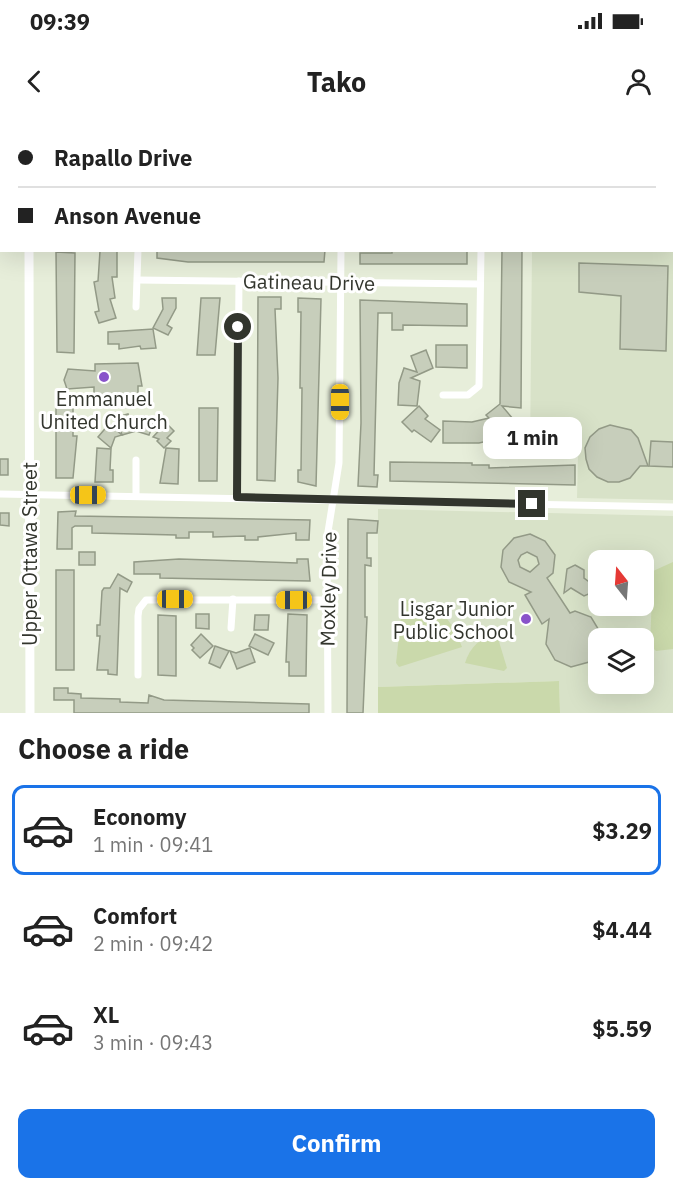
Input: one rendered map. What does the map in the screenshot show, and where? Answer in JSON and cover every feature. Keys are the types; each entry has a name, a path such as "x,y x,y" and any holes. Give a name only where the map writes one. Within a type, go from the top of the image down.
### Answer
{"main road":[{"name":"Upper Ottawa Street","path":"29,252 30,713"}],"street":[{"path":"136,307 138,252"},
{"name":"Moxley Drive","path":"328,713 328,533 339,457 341,252"},
{"path":"443,395 468,395 478,386 481,252"},
{"name":"Gatineau Drive","path":"138,280 480,284"},
{"path":"237,497 238,281"},
{"path":"136,460 136,495"},
{"path":"0,494 673,507"},
{"path":"231,628 233,599"},
{"path":"138,675 138,616 139,609 146,600 327,600"}],"shaded area":[{"path":"532,252 673,252 673,500 577,498 578,455 530,454"},
{"name":"Lisgar Junior Public School","path":"378,509 673,516 673,713 560,713 559,681 378,687"}],"green space":[{"path":"673,562 673,649 656,651 654,649 654,628 651,628 651,616 654,616 654,571"},
{"path":"403,599 434,608 441,613 453,627 462,647 399,667 396,663"},
{"path":"497,635 507,668 504,671 465,663 476,644"},
{"path":"559,681 560,713 378,713 378,687"}],"building":[{"path":"56,252 75,253 74,353 57,352"},
{"path":"100,252 117,252 117,277 112,277 115,298 110,299 116,318 99,323 95,312 99,311 94,282 98,281"},
{"path":"157,252 325,252 324,262 188,262 157,258"},
{"path":"467,252 467,264 360,264 360,253"},
{"path":"502,252 522,252 521,408 502,406 513,419 500,429 490,432 492,440 479,443 443,443 443,421 472,422 489,418 486,415 500,404"},
{"path":"579,263 668,266 666,351 620,349 621,296 579,292"},
{"path":"258,297 281,297 281,309 275,309 278,378 275,481 257,480"},
{"path":"162,298 176,298 176,308 167,325 172,328 168,335 153,328 163,309"},
{"path":"201,298 220,298 215,355 197,355"},
{"path":"298,298 321,299 316,486 298,482 298,470 301,470 302,388 300,388 301,312 298,312"},
{"path":"360,300 467,304 467,326 403,325 403,330 392,330 392,313 378,313 374,475 378,475 377,487 358,486 361,423"},
{"path":"153,329 156,348 141,349 140,346 119,349 119,344 108,344 108,332"},
{"path":"436,345 467,345 467,368 436,367"},
{"path":"426,350 433,368 411,378 420,381 417,406 398,405 399,383 404,368 417,372 411,356"},
{"name":"Emmanuel United Church","path":"138,363 142,386 138,386 138,395 94,395 94,387 67,389 64,380 68,369 95,371 95,364"},
{"path":"56,405 73,405 73,436 77,436 73,478 56,478"},
{"path":"419,406 428,416 425,419 440,430 431,442 414,430 412,432 402,422"},
{"path":"199,408 218,408 217,481 199,481"},
{"path":"128,414 130,422 143,419 144,416 155,419 149,435 136,431 122,435 117,417"},
{"path":"166,423 174,431 167,438 171,441 164,448 157,441 159,439 153,437"},
{"path":"109,424 122,435 115,437 111,448 98,437"},
{"path":"610,425 631,430 638,438 648,466 640,466 630,478 619,482 608,482 597,477 589,469 586,459 585,448 590,437 599,429"},
{"path":"651,441 673,442 673,467 649,466"},
{"path":"97,448 111,449 110,470 113,470 113,482 95,482"},
{"path":"166,448 179,449 178,484 160,483"},
{"path":"0,459 8,459 8,475 0,475"},
{"path":"390,462 472,463 472,465 489,465 489,468 575,465 575,485 390,481"},
{"path":"76,511 75,516 310,520 309,540 296,540 296,533 245,540 245,536 213,537 213,532 189,532 189,538 176,538 176,535 92,533 92,526 75,526 72,528 72,549 57,549 58,512"},
{"path":"0,513 9,513 9,526 0,525"},
{"path":"348,519 378,521 377,533 367,533 367,558 371,558 371,566 365,565 365,617 367,617 363,713 347,713"},
{"path":"530,534 545,541 555,555 553,573 547,578 570,613 575,611 591,617 598,628 588,628 588,662 571,667 555,660 546,644 549,619 542,624 525,595 531,592 509,582 501,567 503,550 514,538","holes":["527,552 537,557 539,564 530,572 520,567 518,560"]},
{"path":"79,552 95,552 95,565 79,565"},
{"path":"179,559 297,563 297,559 308,559 310,581 160,578 160,574 134,574 134,562"},
{"path":"575,565 584,570 584,578 588,581 588,594 584,596 571,588 564,593 567,569"},
{"path":"56,570 74,570 74,670 56,670"},
{"path":"118,574 132,582 127,592 120,588 117,675 108,674 108,670 97,670 100,636 97,636 97,625 100,625 102,591 104,588 110,588"},
{"path":"196,614 209,614 209,629 196,628"},
{"path":"288,614 307,615 306,676 289,676 289,662 286,662"},
{"path":"158,615 176,616 176,676 158,675"},
{"path":"255,615 269,615 268,630 254,630"},
{"path":"201,634 213,646 200,658 192,650 194,648 191,645"},
{"path":"255,634 274,643 268,655 249,646"},
{"path":"215,646 229,651 220,668 209,663"},
{"path":"250,648 255,662 237,669 230,651 236,653"},
{"path":"54,688 68,688 68,693 81,694 81,698 120,699 120,702 148,703 149,695 164,700 309,704 309,713 74,713 74,700 54,700"}],"place":[{"name":"Emmanuel United Church","path":"104,377"},
{"name":"Lisgar Junior Public School","path":"526,619"}],"route":[{"path":"238,327 237,497 532,504"}]}
